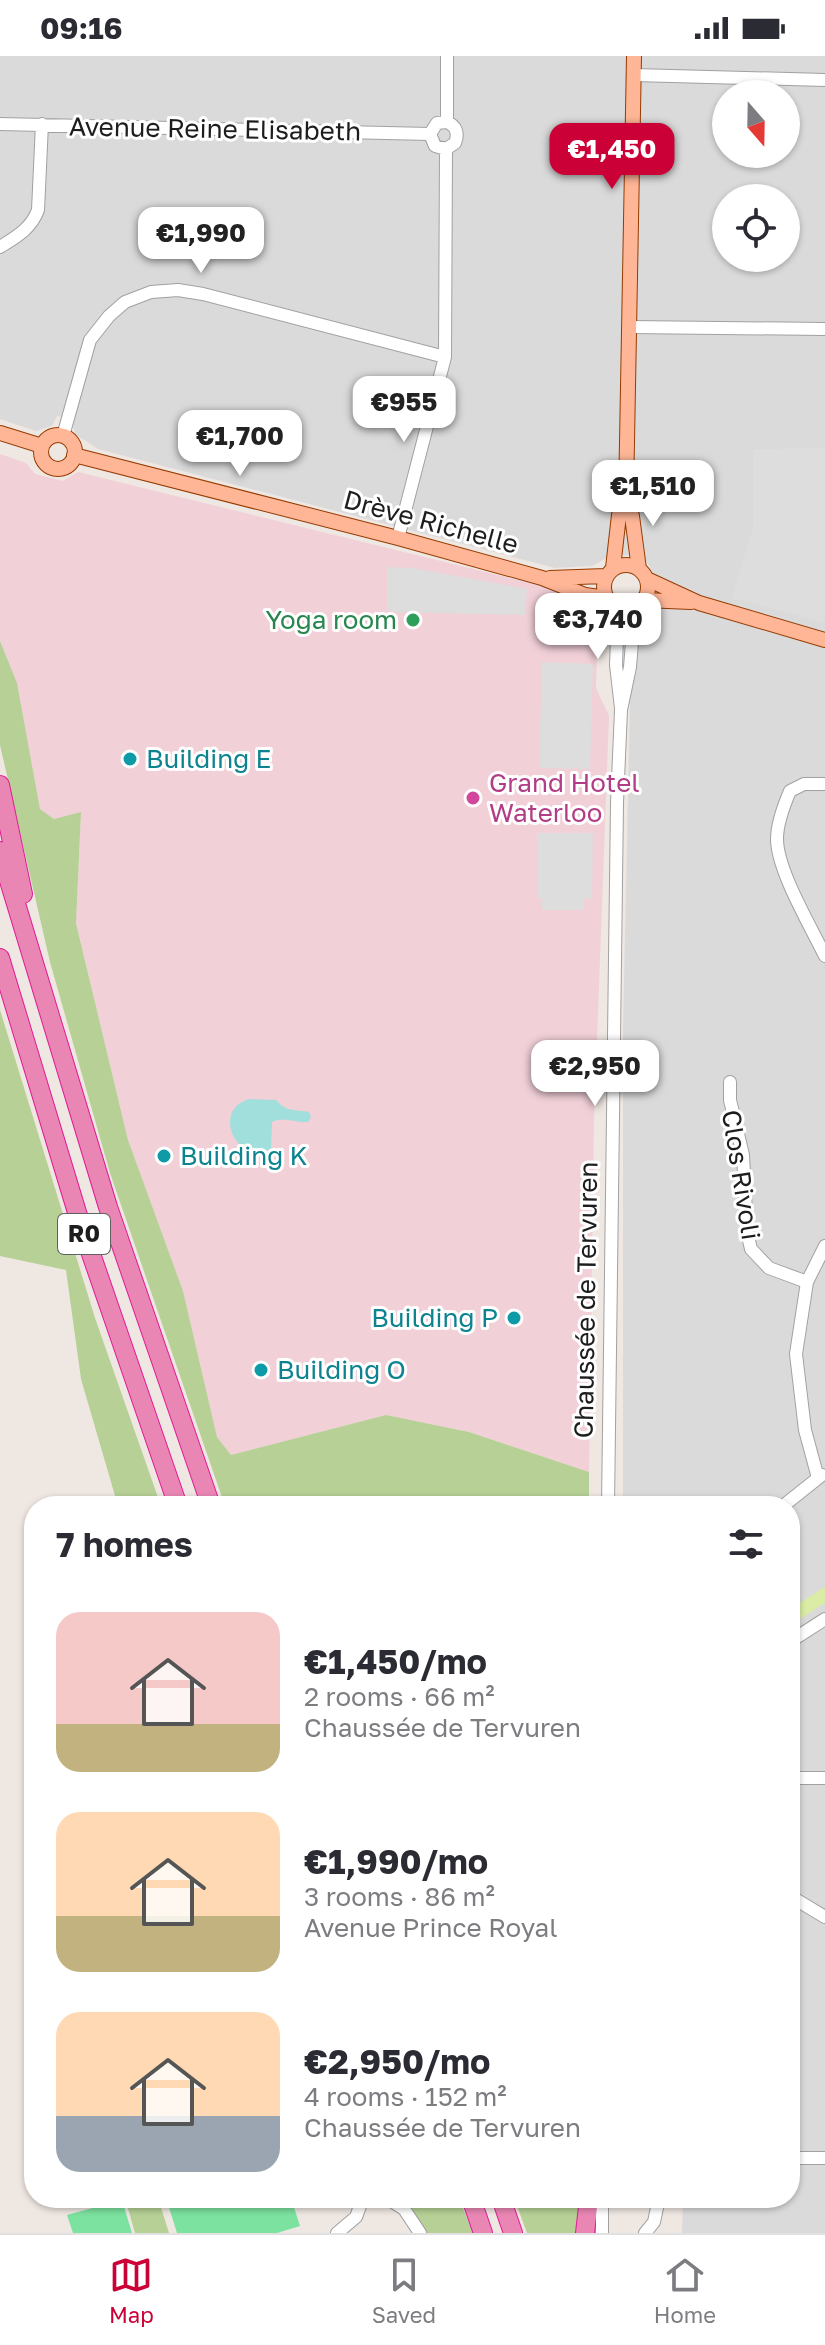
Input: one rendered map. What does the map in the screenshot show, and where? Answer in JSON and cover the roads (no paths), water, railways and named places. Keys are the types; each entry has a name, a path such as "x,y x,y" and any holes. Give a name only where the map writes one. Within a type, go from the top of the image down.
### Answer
{"highway":[{"path":"0,785 23,891 20,916"},
{"name":"R0","path":"0,851 108,1207 208,1496"},
{"name":"R0","path":"0,958 79,1219 175,1496"},
{"path":"474,2208 483,2233"},
{"path":"504,2208 513,2233"},
{"path":"585,2233 588,2208"}],"main road":[{"path":"634,56 626,497 648,586 639,604"},
{"path":"0,433 42,446"},
{"path":"63,436 70,440 74,455 67,466 49,467 42,458 42,446 47,439 63,436"},
{"name":"Drève Richelle","path":"74,455 398,538 542,578 612,603"},
{"path":"626,497 619,515 604,591 612,603 699,603"},
{"path":"609,572 621,564 699,603 825,640"},
{"name":"Drève Richelle","path":"542,578 587,579 609,572"}],"street":[{"path":"447,56 447,122"},
{"path":"634,75 825,80"},
{"path":"447,122 454,126 457,134 455,143 446,149 432,143 430,134 437,123 447,122"},
{"name":"Avenue Reine Elisabeth","path":"0,124 430,134"},
{"path":"0,247 22,233 35,219 42,124"},
{"path":"398,538 445,357 446,149"},
{"path":"63,436 90,340 116,308 151,292 178,290 203,294 445,357"},
{"path":"629,327 825,329"},
{"name":"Chaussée de Tervuren","path":"608,1496 610,1191 621,710 612,603"},
{"name":"Chaussée de Tervuren","path":"621,710 639,604"},
{"path":"825,784 804,784 790,791 777,839 780,860 825,956"},
{"name":"Clos Rivoli","path":"730,1082 730,1100 743,1155 747,1232 751,1249 769,1268 807,1282"},
{"path":"796,1496 822,1476 805,1430 796,1354 807,1282 825,1246"},
{"path":"800,1635 825,1619"},
{"path":"800,1778 825,1778"},
{"path":"800,1902 825,1917"},
{"path":"800,2158 825,2158"},
{"path":"337,2233 356,2217 359,2208"},
{"path":"402,2208 420,2233"},
{"path":"602,2208 602,2233"},
{"path":"645,2233 654,2222 657,2208"}],"water":[{"path":"249,1099 276,1100 288,1109 309,1112 311,1117 308,1122 272,1122 271,1150 260,1153 249,1151 233,1136 230,1125 237,1105"}],"place":[{"name":"Yoga room","path":"413,620"},
{"name":"Building E","path":"130,759"},
{"name":"Grand Hotel Waterloo","path":"473,798"},
{"name":"Building K","path":"164,1156"},
{"name":"Building P","path":"514,1318"},
{"name":"Building O","path":"261,1370"}]}
